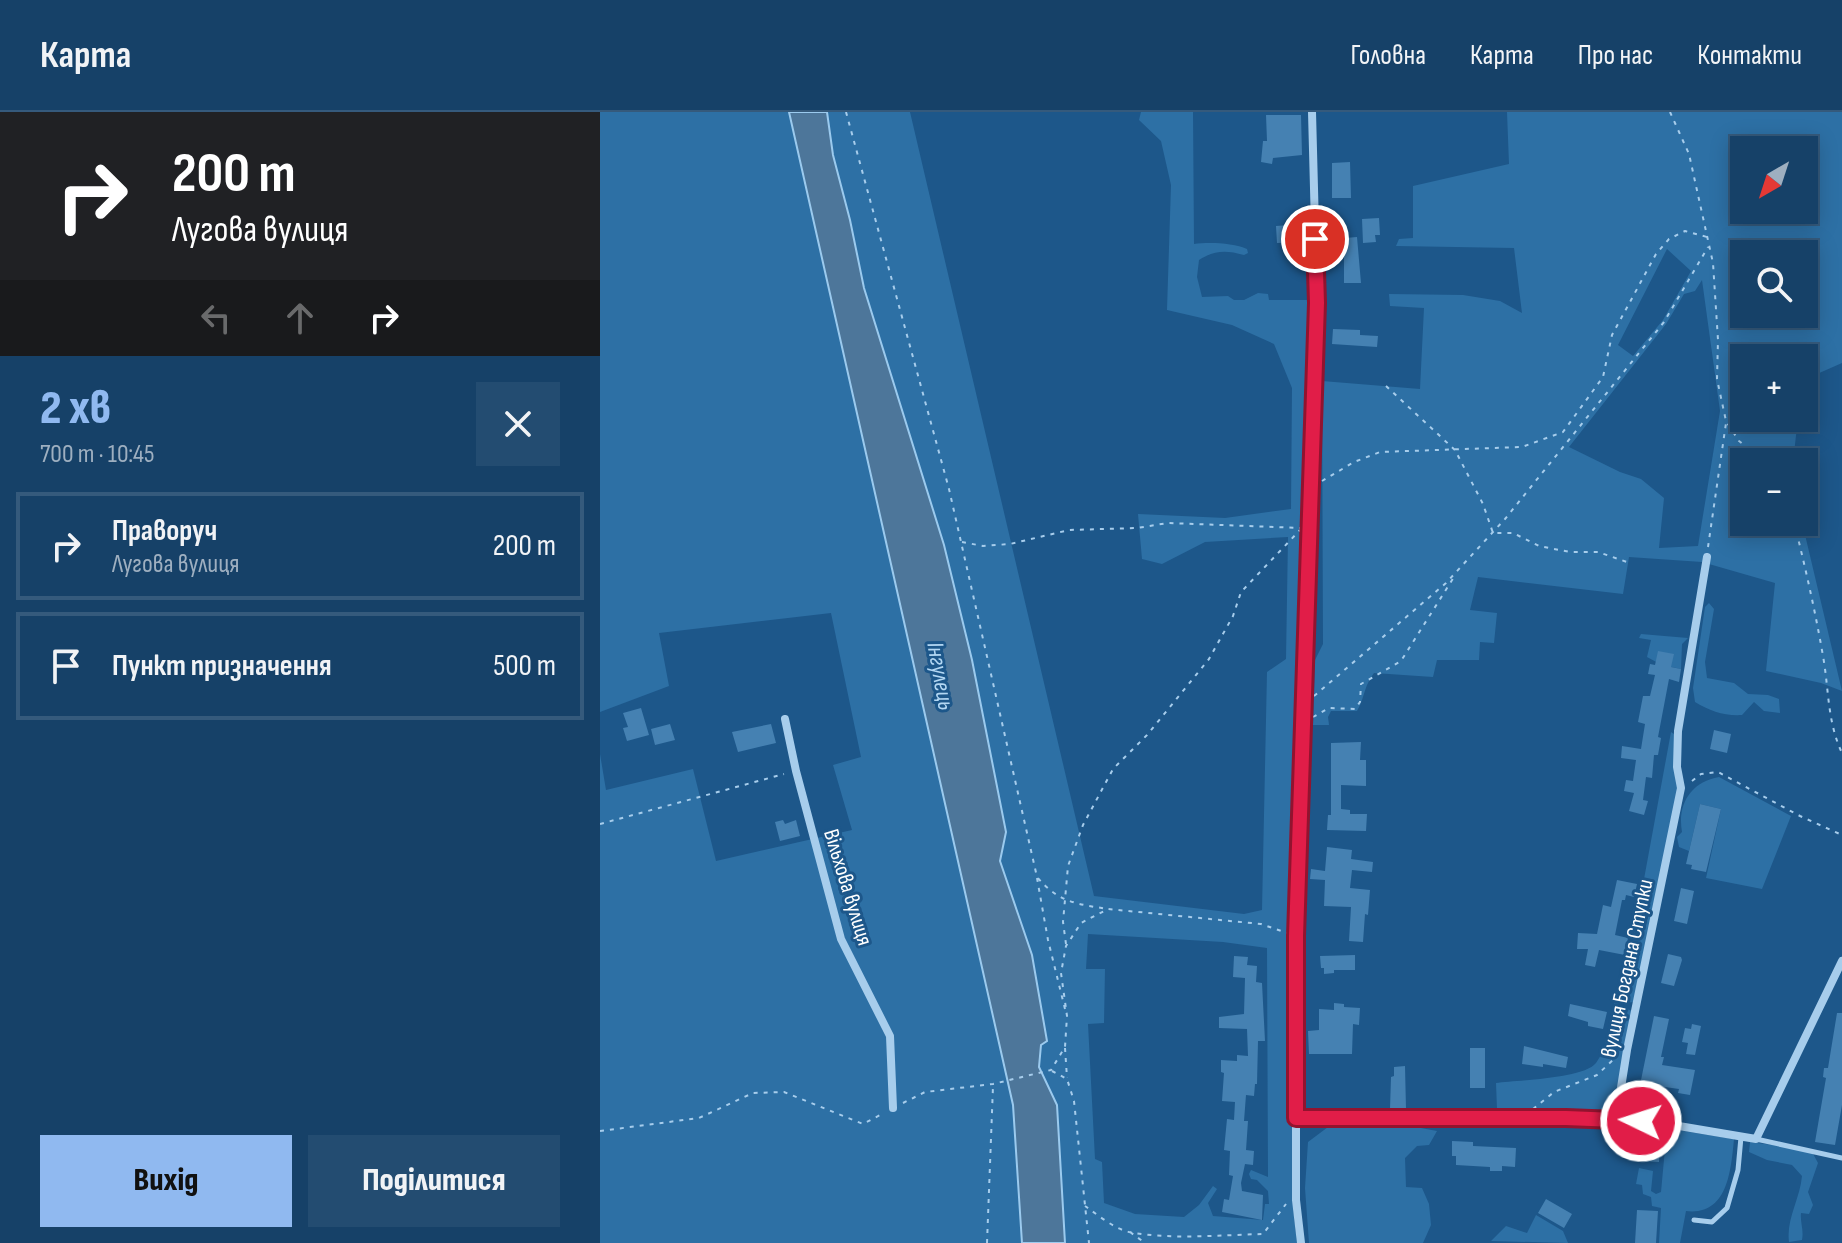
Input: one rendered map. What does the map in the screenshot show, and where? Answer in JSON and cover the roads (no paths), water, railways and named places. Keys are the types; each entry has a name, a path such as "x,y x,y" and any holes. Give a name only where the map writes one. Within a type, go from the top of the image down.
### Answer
{"street":[{"path":"1301,1243 1296,1200 1296,936 1305,526 1317,303 1312,112"},
{"name":"вулиця Богдана Ступки","path":"1616,1119 1627,1050 1681,788 1677,739 1707,557"},
{"name":"Вільхова вулиця","path":"785,719 841,939 890,1036 893,1108"},
{"path":"1296,1118 1616,1119 1756,1139 1842,961"}],"lane":[{"path":"1694,1220 1712,1222 1727,1208 1738,1170 1741,1137"},
{"path":"1756,1139 1842,1158"}],"water":[{"name":"Інгулець","path":"789,112 827,112 833,155 864,288 944,545 972,660 1006,832 1000,861 1032,955 1047,1041 1041,1045 1039,1067 1057,1105 1065,1243 1022,1243 1013,1105"}]}
